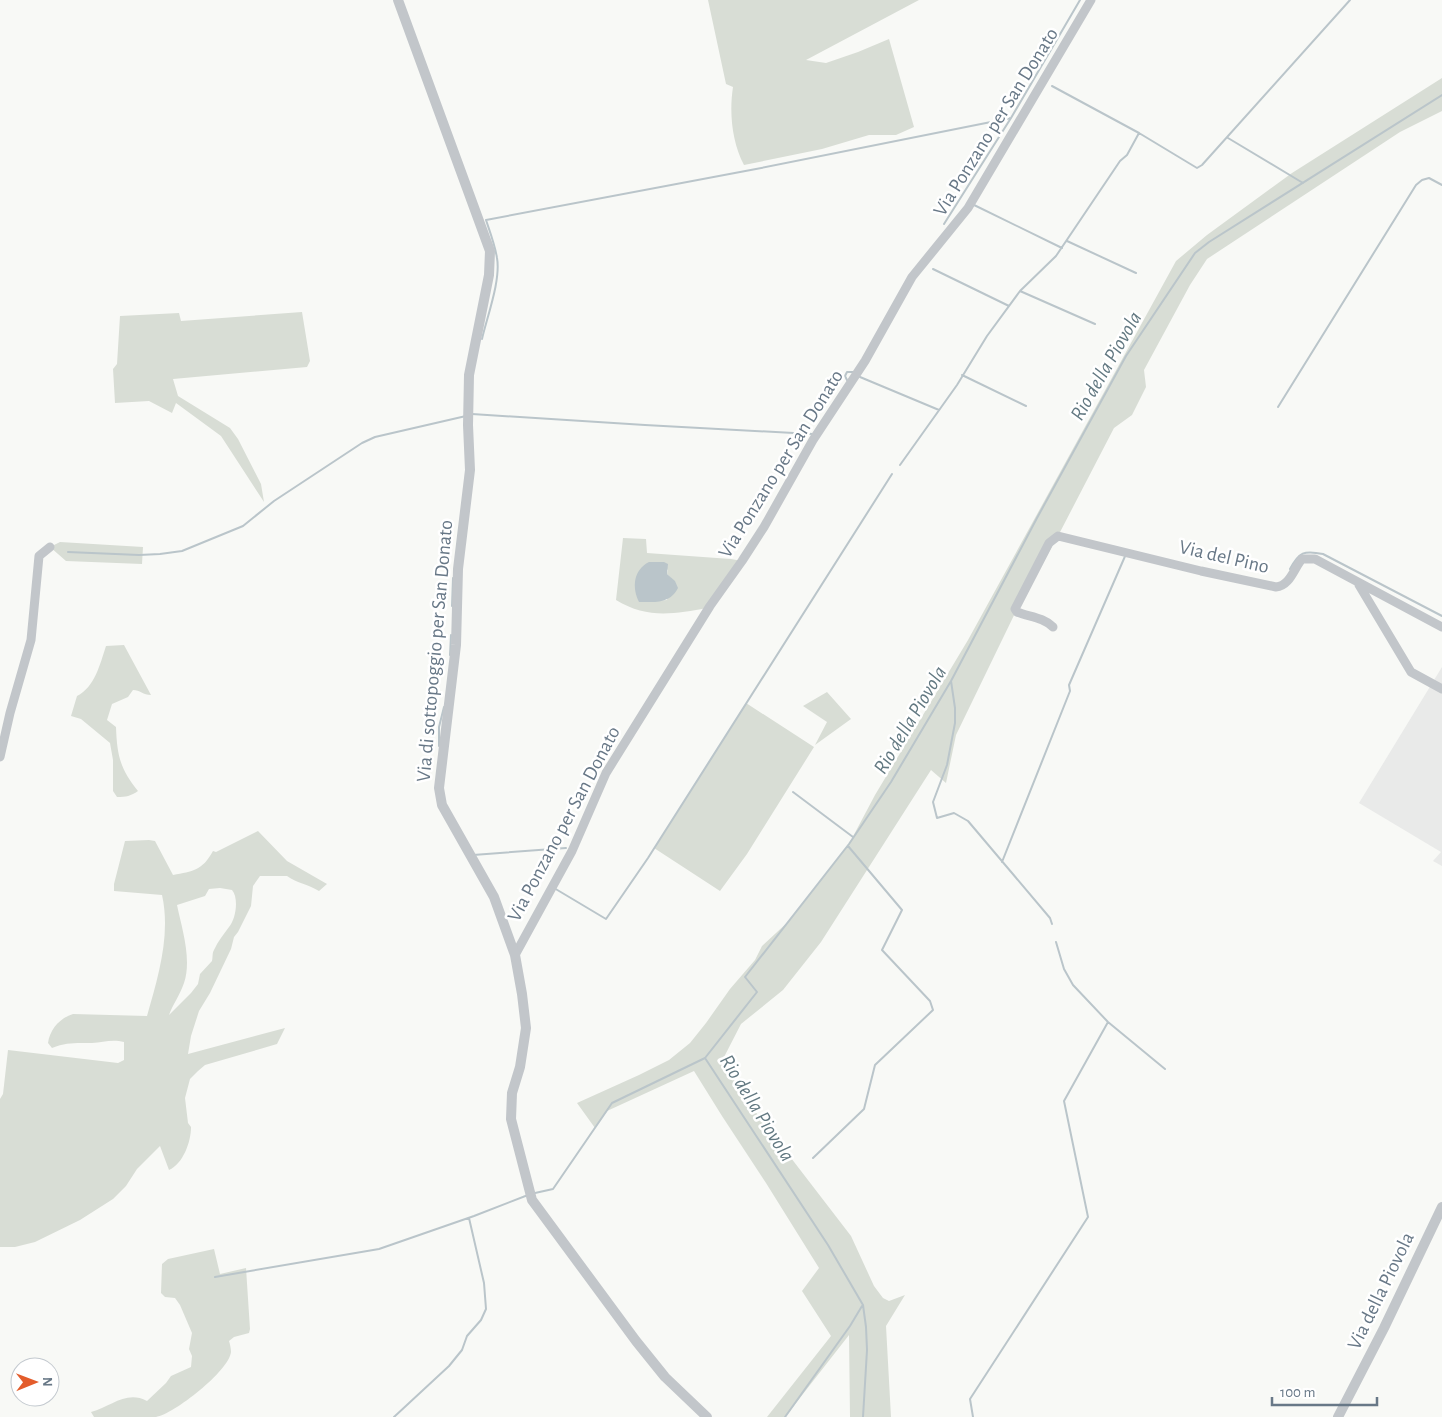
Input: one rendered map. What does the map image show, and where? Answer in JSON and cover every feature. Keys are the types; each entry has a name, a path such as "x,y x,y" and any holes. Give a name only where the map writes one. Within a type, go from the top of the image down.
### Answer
{"street":[{"name":"Via di sottopoggio per San Donato","path":"398,0 490,251 489,275 469,375 470,470 458,569 456,645 438,788 442,805 494,897 515,955 526,1028 520,1068 512,1094 511,1119 530,1194 665,1378 707,1417"},
{"name":"Via Ponzano per San Donato","path":"515,955 572,851 606,773 710,606 764,527 813,440 865,361 912,276 971,204 1091,0"},
{"name":"Via del Pino","path":"1053,627 1048,622 1022,614 1015,609 1049,543 1058,536 1201,571 1276,587 1286,584 1302,559 1309,558 1442,628"},
{"path":"0,757 10,713 31,640 39,556 50,547"},
{"path":"1356,582 1365,593 1411,672 1442,689"},
{"name":"Via della Piovola","path":"1338,1417 1384,1328 1442,1207"}],"shaded area":[{"path":"708,0 919,0 806,60 826,63 889,39 914,127 896,135 869,135 822,149 744,165 732,127 733,87 726,84"},
{"path":"1442,78 1442,111 1400,132 1207,259 1190,285 1144,370 1146,387 1132,415 1114,428 1058,536 1018,607 956,735 946,783 931,770 821,942 783,990 741,1024 723,1059 741,1093 851,1236 874,1286 883,1298 889,1301 905,1295 886,1326 891,1417 850,1417 849,1335 785,1417 767,1417 831,1336 802,1291 819,1268 694,1071 607,1111 595,1128 577,1103 669,1060 690,1043 730,989 755,960 762,946 790,920 849,844 875,795 968,640 1176,261 1207,235 1292,173"},
{"path":"302,312 310,361 307,367 173,379 178,396 230,428 238,439 261,484 264,502 221,436 176,403 172,413 149,401 115,403 113,369 117,364 120,316 179,313 181,321"},
{"path":"623,538 646,539 647,553 742,561 708,608 660,613 639,610 616,600","holes":["668,569 667,574 671,578 667,600 640,602"]},
{"path":"60,542 143,547 142,564 66,561 50,547"},
{"path":"649,562 664,562 668,564 667,574 675,581 678,588 671,597 656,602 639,602 635,591 635,580 640,570"},
{"path":"124,645 151,695 133,690 128,697 112,704 107,720 116,727 117,746 123,768 138,791 128,796 117,797 113,791 113,760 110,743 81,719 71,716 77,696 93,681 106,646"},
{"path":"1442,667 1442,866 1433,861 1441,852 1359,803"},
{"path":"827,692 851,719 815,745 827,722 803,706"},
{"path":"746,703 814,747 747,854 720,891 654,848"},
{"path":"258,831 287,861 327,884 319,891 287,876 260,876 253,886 251,906 234,937 231,949 210,993 199,1011 191,1036 188,1054 285,1028 277,1044 205,1065 190,1079 185,1098 188,1123 191,1127 190,1139 182,1158 174,1167 169,1170 160,1146 137,1169 126,1186 113,1199 80,1220 35,1242 15,1247 0,1247 0,1099 3,1094 8,1050 118,1063 124,1060 124,1042 120,1041 72,1043 52,1048 48,1043 56,1025 64,1018 73,1014 147,1016 162,956 165,925 164,910 162,895 114,891 114,884 125,841 155,841 173,875 196,869 205,863 213,851 216,852","holes":["209,889 232,890 236,903 235,914 213,952 212,961 200,974 198,984 191,993 169,1015 181,992 187,964 187,954 177,905 205,896"]},
{"path":"214,1249 220,1274 246,1268 249,1333 234,1337 229,1341 231,1352 221,1370 187,1400 164,1414 156,1417 94,1417 91,1412 125,1398 132,1397 147,1401 171,1376 191,1367 192,1356 189,1349 192,1333 175,1298 165,1297 161,1293 162,1264 168,1259"}],"waterway":[{"path":"944,224 1011,118 1080,0"},
{"path":"1052,86 1139,133 1197,168 1202,165 1350,0"},
{"name":"Rio della Piovola","path":"535,1193 553,1189 612,1103 705,1058 757,992 745,977 849,844 891,782 951,681 1037,518 1126,356 1195,253 1209,242 1442,95"},
{"path":"482,339 493,298 498,267 495,248 486,220 1011,118"},
{"path":"900,465 957,385 987,336 1020,291 1056,256 1120,161 1127,155 1139,133"},
{"path":"1228,138 1303,183"},
{"path":"1278,407 1416,185 1422,180 1429,178 1442,185"},
{"path":"972,204 1062,248"},
{"path":"1067,241 1136,273"},
{"path":"933,269 1009,306"},
{"path":"1020,291 1095,324"},
{"path":"847,380 845,376 847,372 853,372"},
{"path":"962,375 1026,406"},
{"path":"860,377 939,410"},
{"path":"472,414 812,434"},
{"path":"68,552 139,555 182,551 243,526 274,501 362,443 375,437 466,416"},
{"path":"554,888 606,919 648,858 892,474"},
{"path":"1290,569 1296,559 1303,554 1311,552 1323,554 1442,616"},
{"path":"1002,862 1070,691 1069,685 1126,554"},
{"path":"452,606 453,578"},
{"path":"450,655 451,635"},
{"path":"951,681 955,723 947,765 933,802 937,818 954,813 968,821 1050,918 1052,924"},
{"path":"439,746 439,727 444,707"},
{"path":"793,792 853,837"},
{"path":"813,1158 864,1109 875,1065 933,1010 930,1001 882,950 902,910 848,846"},
{"path":"473,855 566,848"},
{"path":"1056,942 1064,969 1073,985 1108,1022 1165,1069"},
{"path":"973,1417 970,1399 1088,1217 1064,1101 1108,1022"},
{"name":"Rio della Piovola","path":"705,1058 828,1245 863,1305 867,1350 863,1417"},
{"path":"215,1277 379,1249 528,1195"},
{"path":"394,1417 449,1366 462,1350 467,1336 481,1320 486,1309 484,1283 469,1218"},
{"name":"Rio della Piovola","path":"785,1417 850,1326 862,1306"}]}
